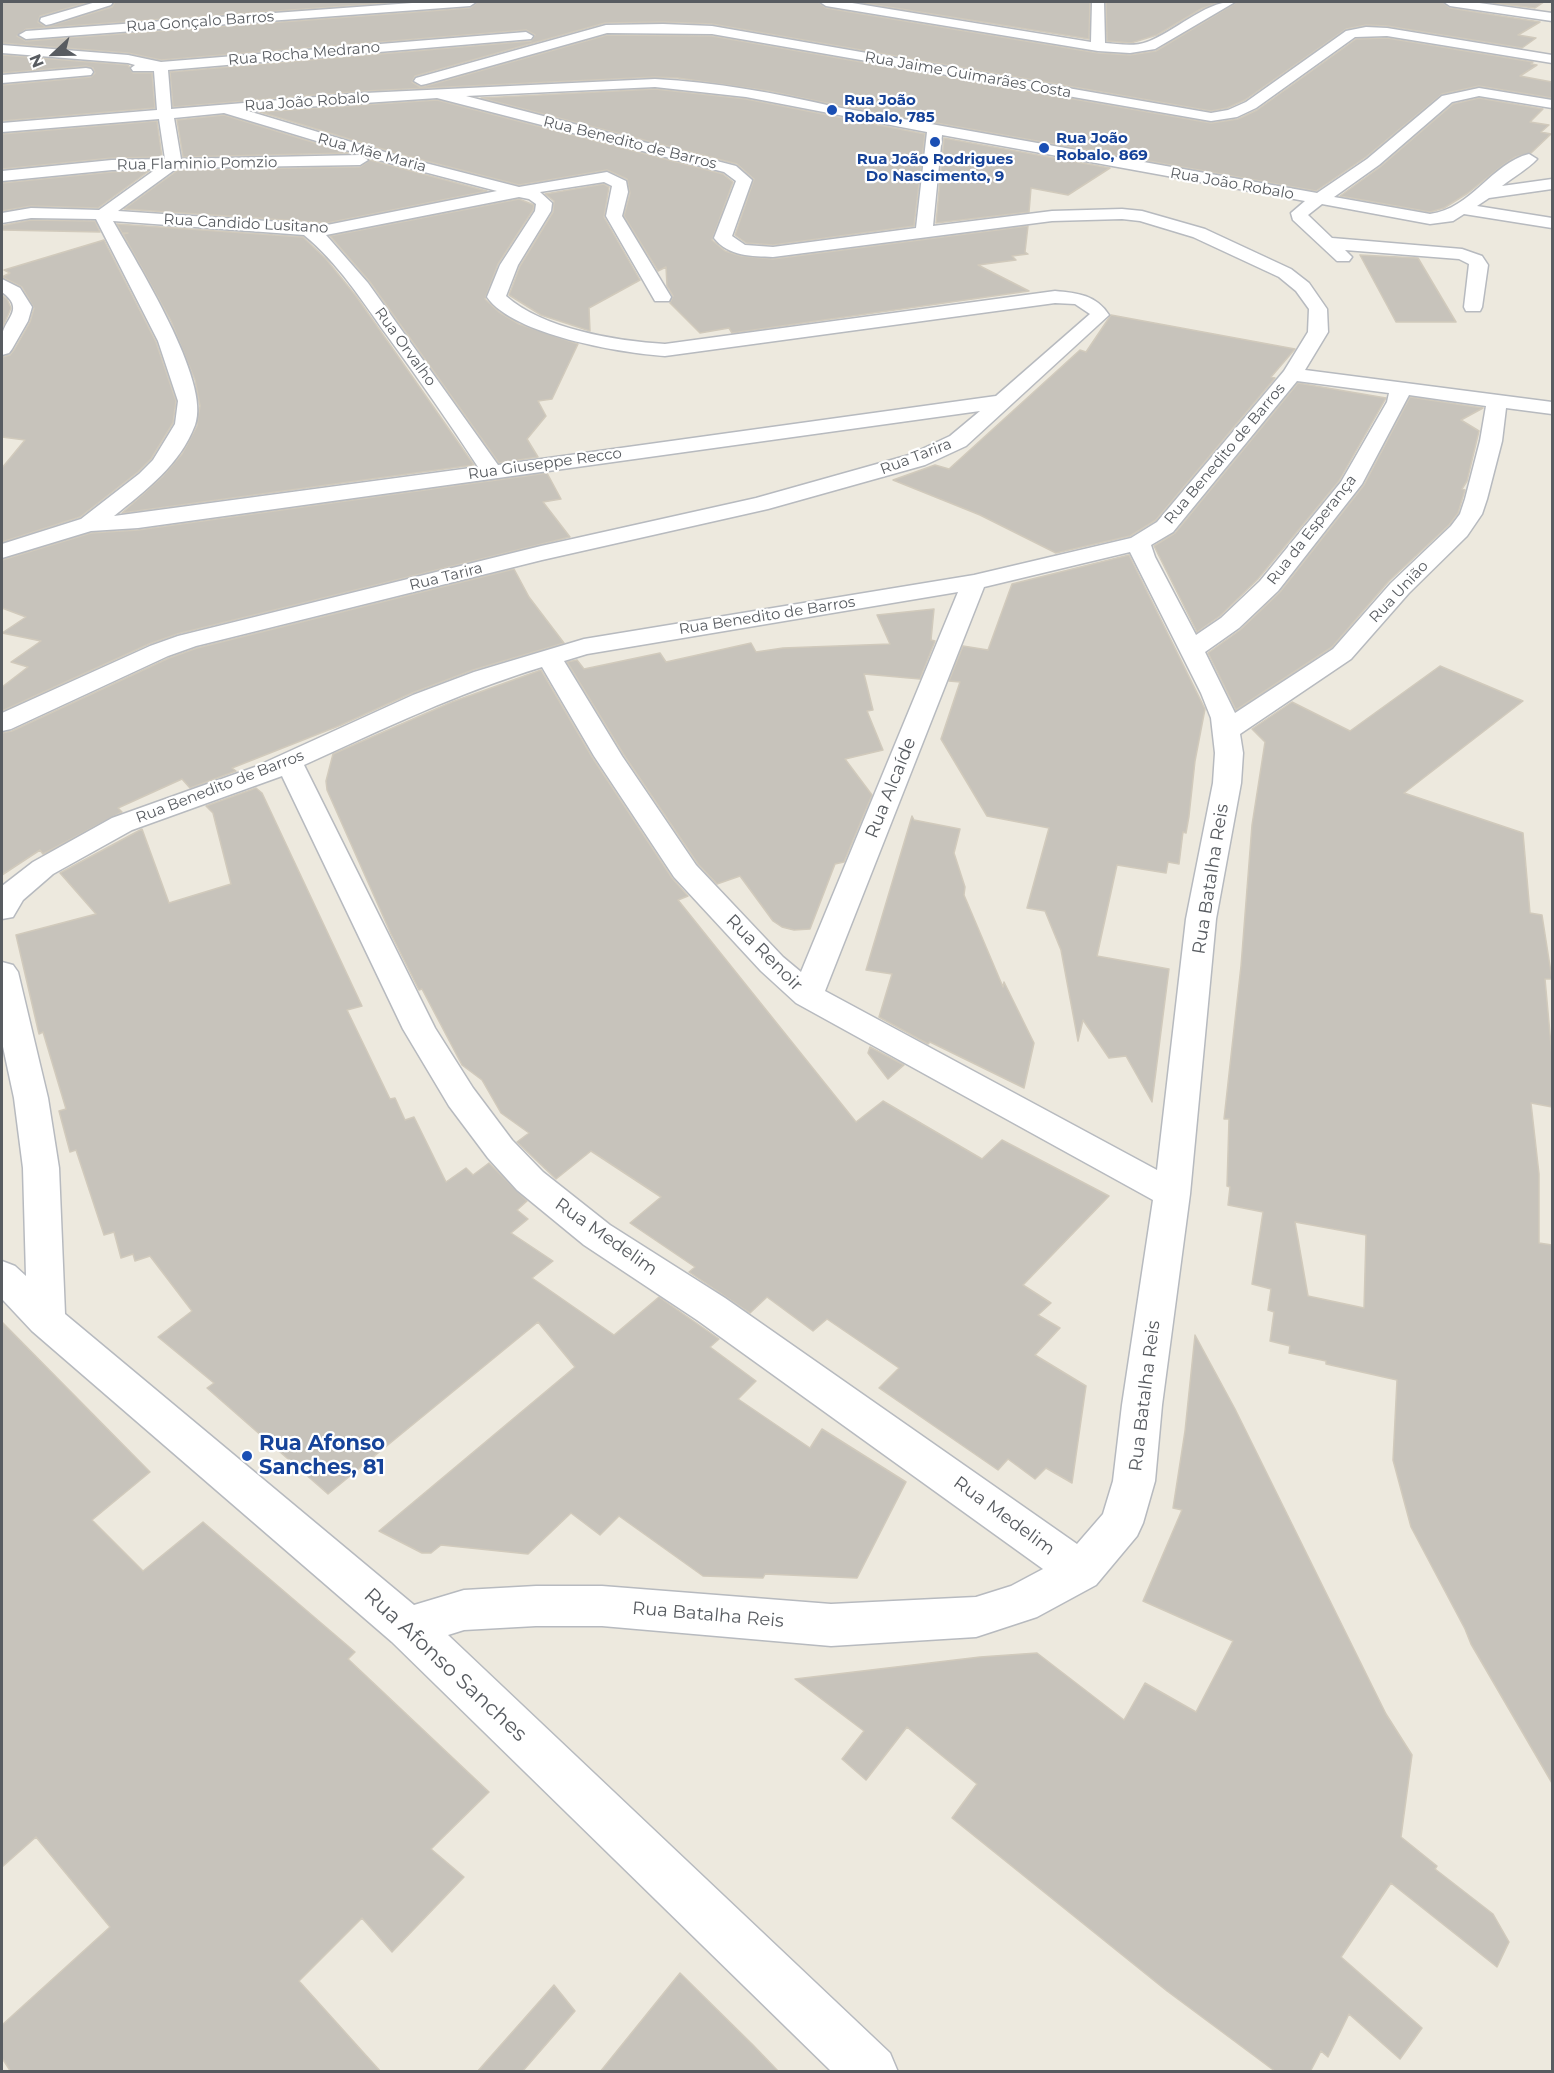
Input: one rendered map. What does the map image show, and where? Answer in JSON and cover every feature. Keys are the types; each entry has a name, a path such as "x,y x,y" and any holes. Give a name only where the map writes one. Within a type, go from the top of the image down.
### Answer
{"street":[{"path":"7,34 107,2"},
{"name":"Rua Gonçalo Barros","path":"7,34 470,2"},
{"path":"826,2 1098,47 1130,49 1150,46 1229,2"},
{"path":"1094,2 1098,47"},
{"path":"1450,2 1552,16"},
{"name":"Rua Jaime Guimarães Costa","path":"365,97 606,29 712,30 1211,117 1232,114 1251,105 1357,32 1387,32 1552,59"},
{"name":"Rua Rocha Medrano","path":"2,79 606,29"},
{"path":"2,50 128,59 160,66 165,113 170,128 172,164 102,215 168,341 188,401 185,424 162,463 123,499 89,524 2,551"},
{"name":"Rua João Robalo","path":"2,128 365,97 613,84 694,98 836,111 1430,219 1455,212 1552,223"},
{"path":"1343,257 1299,216 1299,213 1373,162 1447,99 1479,92 1552,104"},
{"name":"Rua Benedito de Barros","path":"2,910 11,894 43,868 122,824 266,773 422,701 483,676 596,645 974,582 1139,543 1165,527 1292,374 1318,332 1318,309 1304,287 1285,273 1199,233 1142,216 1098,213 1052,216 924,231 792,251 741,250 723,238 744,180 738,173 730,169 435,93"},
{"name":"Rua Mãe Maria","path":"221,108 392,159 524,192"},
{"path":"924,231 935,128"},
{"name":"Rua Flaminio Pomzio","path":"2,176 86,167 392,159"},
{"path":"1455,212 1484,194 1512,169 1529,159"},
{"name":"Rua Candido Lusitano","path":"2,218 40,212 309,231 348,227 597,177 620,184 614,216 662,297"},
{"path":"1484,194 1552,184"},
{"name":"Rua Tarira","path":"2,723 159,651 187,641 542,554 760,504 888,470 940,451 958,441 980,423 1000,402 1100,315 1094,305 1072,298 1055,297 665,350 636,349 536,321 515,313 501,304 496,297 509,265 543,211 544,203 524,192"},
{"name":"Rua Orvalho","path":"309,231 324,241 374,305 465,429 492,472"},
{"path":"1328,243 1462,254 1476,260 1479,265 1473,307"},
{"path":"2,284 16,293 23,303 23,312 2,349"},
{"path":"1292,374 1552,408"},
{"name":"Rua da Esperança","path":"1193,649 1230,623 1269,586 1351,484 1397,402 1401,388"},
{"name":"Rua União","path":"1226,731 1342,654 1400,588 1459,531 1471,514 1476,499 1491,441 1497,401"},
{"name":"Rua Giuseppe Recco","path":"89,524 138,521 1000,402"},
{"name":"Rua Batalha Reis","path":"408,1627 464,1610 536,1606 602,1606 831,1625 976,1617 1021,1603 1081,1571 1122,1523 1134,1481 1142,1405 1172,1194 1200,919 1227,783 1229,753 1226,731 1214,693 1143,557 1139,543"},
{"name":"Rua Alcaíde","path":"807,995 974,582"},
{"name":"Rua Renoir","path":"549,657 608,756 685,871 771,964 807,995 1172,1194"},
{"name":"Rua Medelim","path":"289,762 418,1029 461,1098 500,1149 530,1181 597,1235 711,1309 1081,1571"},
{"path":"2,972 31,1098 41,1168 46,1320"},
{"name":"Rua Afonso Sanches","path":"2,1276 46,1320 408,1627 872,2072"}],"building":[{"path":"2,2 90,2 40,16 38,22 46,27 112,7 115,2 402,2 26,29 17,36 26,41 470,8 478,2 818,2 826,8 1098,53 1130,55 1156,51 1237,2 1442,2 1450,8 1540,22 1518,35 1536,38 1522,48 1387,26 1366,25 1346,29 1245,100 1227,108 1211,111 712,24 663,22 605,23 415,76 412,82 420,87 426,86 607,35 712,36 1211,123 1238,119 1257,110 1356,39 1387,38 1533,62 1531,64 1537,65 1520,76 1552,82 1552,98 1479,86 1442,94 1366,157 1316,191 769,91 678,78 655,77 365,91 173,107 170,72 531,41 535,35 526,30 161,60 128,53 2,43"},
{"path":"857,2 1090,2 1089,39"},
{"path":"1106,2 1220,2 1201,9 1157,35 1131,43 1107,41"},
{"path":"1485,2 1544,2 1535,8"},
{"path":"2,55 128,65 133,73 152,73 155,108 2,121 2,85 91,77 95,73 93,68 86,66 2,73"},
{"path":"655,89 746,99 925,134 914,226 773,245 746,243 735,235 754,179 737,164 481,98"},
{"path":"1479,98 1543,109 1530,122 1549,125 1541,132 1551,134 1531,153 1515,157 1468,193 1444,208 1430,212 1340,196 1380,167 1453,104"},
{"path":"437,100 723,174 733,182 712,240 725,251 741,256 773,259 1028,226 1025,252 1028,254 1012,256 1016,260 978,265 1029,291 732,333 729,328 700,333 670,303 673,296 667,286 666,267 658,271 624,216 630,193 627,179 607,170 519,185 399,154 260,112"},
{"path":"224,115 348,153 183,157 177,120"},
{"path":"157,121 162,157 112,158 2,169 2,134"},
{"path":"944,138 1110,168 1068,195 1031,188 1029,212 936,223"},
{"path":"370,160 487,191 327,223 124,209 178,170 360,167"},
{"path":"149,171 98,208 31,206 2,211 2,183 112,172"},
{"path":"604,184 609,187 604,217 640,280 589,308 590,331 541,315 509,295 520,266 553,212 554,201 545,194"},
{"path":"519,199 534,205 533,210 498,264 485,299 499,312 519,324 578,344 552,399 538,401 546,416 527,439 538,457 499,463 370,282 330,236"},
{"path":"31,220 95,221 100,232 2,230 2,226"},
{"path":"117,224 303,237 326,259 356,296 474,465 122,513 162,477 182,454 197,426 200,406 195,380 171,321 123,234 128,233 122,233"},
{"path":"104,240 156,342 176,401 173,423 151,459 138,472 80,517 2,542 2,468 25,440 2,437 2,357 10,355 14,350 30,322 34,308 22,287 2,277 10,273 4,270"},
{"path":"1360,255 1418,258 1456,322 1396,322"},
{"path":"2,295 7,299 11,308 2,329"},
{"path":"1111,315 1295,349 1271,377 1275,378 1156,520 1130,536 1056,553 980,515 893,480 935,465 949,469 1080,350 1086,352"},
{"path":"1298,383 1386,398 1339,481 1258,579 1220,616 1197,632 1154,546 1175,533"},
{"path":"1410,397 1483,408 1461,420 1479,431 1467,481 1462,489 1465,490 1458,513 1449,525 1389,581 1332,647 1236,710 1208,653 1240,630 1280,592 1364,485"},
{"path":"547,473 561,499 543,502 570,537 177,634 149,644 2,711 2,687 28,667 11,662 41,641 2,633 26,617 2,608 2,560 91,533 138,530"},
{"path":"1129,555 1205,709 1195,761 1189,816 1186,833 1183,832 1179,864 1168,862 1166,873 1117,865 1097,956 1169,969 1152,1102 1126,1056 1109,1058 1083,1020 1078,1041 1061,950 1045,911 1027,908 1049,828 987,816 941,739 960,682 949,681 963,646 988,650 1012,584"},
{"path":"514,569 529,597 564,643 473,670 412,693 341,725 232,768 236,771 190,788 182,779 118,808 122,812 43,854 40,850 2,875 2,733 12,731 169,658 197,648"},
{"path":"934,609 931,640 935,641 920,679 864,674 873,710 867,711 883,750 845,759 872,795 844,862 835,864 810,929 794,930 782,927 773,921 740,876 717,884 698,864 624,755 567,662 577,660 584,669 660,653 666,662 751,643 756,652 783,648 890,644 877,615"},
{"path":"1440,666 1523,701 1404,793 1523,833 1530,913 1542,915 1552,979 1545,979 1552,1056 1552,1107 1531,1103 1539,1174 1539,1243 1552,1245 1552,1783 1471,1644 1411,1527 1393,1460 1397,1380 1289,1353 1290,1346 1270,1341 1274,1312 1268,1310 1271,1289 1252,1284 1263,1212 1228,1205 1229,1119 1224,1119 1241,966 1252,825 1265,742 1252,729 1292,702 1350,731","holes":["1295,1222 1366,1235 1364,1308 1308,1296"]},
{"path":"541,670 592,757 672,878 688,896 678,900 856,1122 883,1101 982,1159 1002,1140 1109,1196 1023,1285 1051,1303 1038,1315 1060,1328 1035,1355 1086,1386 1072,1483 1046,1468 1035,1479 1008,1459 998,1470 879,1388 899,1368 827,1319 813,1331 767,1297 750,1313 689,1272 695,1267 630,1223 661,1197 591,1151 556,1179 517,1142 529,1133 501,1113 482,1080 462,1065 422,989 419,990 391,934 327,790 326,781 333,754 452,702"},
{"path":"256,788 262,793 362,1006 347,1010 390,1099 395,1098 405,1120 414,1117 446,1182 466,1168 473,1175 489,1163 527,1201 517,1210 528,1219 511,1233 553,1261 532,1278 614,1335 659,1297 719,1339 710,1347 756,1381 738,1399 810,1448 822,1429 906,1482 857,1578 765,1574 763,1578 703,1576 619,1516 600,1535 571,1513 528,1554 441,1545 431,1553 422,1553 379,1531 575,1367 538,1322 328,1494 207,1388 214,1383 158,1337 192,1311 150,1256 135,1261 133,1254 121,1258 114,1232 104,1235 76,1150 70,1152 59,1111 66,1109 43,1032 39,1034 16,935 96,914 60,873 142,829 169,903 231,884 213,813 206,806"},
{"path":"912,816 914,820 960,829 954,853 965,887 964,895 1003,987 1004,982 1034,1043 1024,1088 930,1042 928,1044 879,1017 892,974 866,970"},
{"path":"870,1047 904,1065 888,1079 868,1053"},
{"path":"2,1322 150,1472 92,1520 143,1571 203,1522 355,1652 348,1659 489,1792 431,1849 464,1877 392,1952 362,1918 299,1981 381,2072 11,2072 2,2058 2,2025 110,1927 36,1837 2,1867"},
{"path":"1195,1335 1235,1409 1386,1714 1412,1755 1401,1837 1437,1866 1435,1869 1493,1914 1509,1942 1497,1967 1391,1883 1341,1957 1422,2028 1400,2059 1349,2014 1328,2057 1321,2051 1310,2072 1276,2072 1167,1991 952,1818 977,1784 907,1727 866,1780 842,1759 864,1731 795,1679 980,1657 1037,1653 1124,1720 1145,1683 1196,1712 1233,1641 1143,1601 1182,1510 1173,1508 1185,1431"},
{"path":"680,1973 753,2045 779,2072 600,2072"},
{"path":"554,1985 575,2011 522,2072 477,2072"}],"place":[{"name":"Rua João Robalo, 785","path":"832,110"},
{"name":"Rua João Rodrigues Do Nascimento, 9","path":"935,142"},
{"name":"Rua João Robalo, 869","path":"1044,148"},
{"name":"Rua Afonso Sanches, 81","path":"247,1456"}]}
